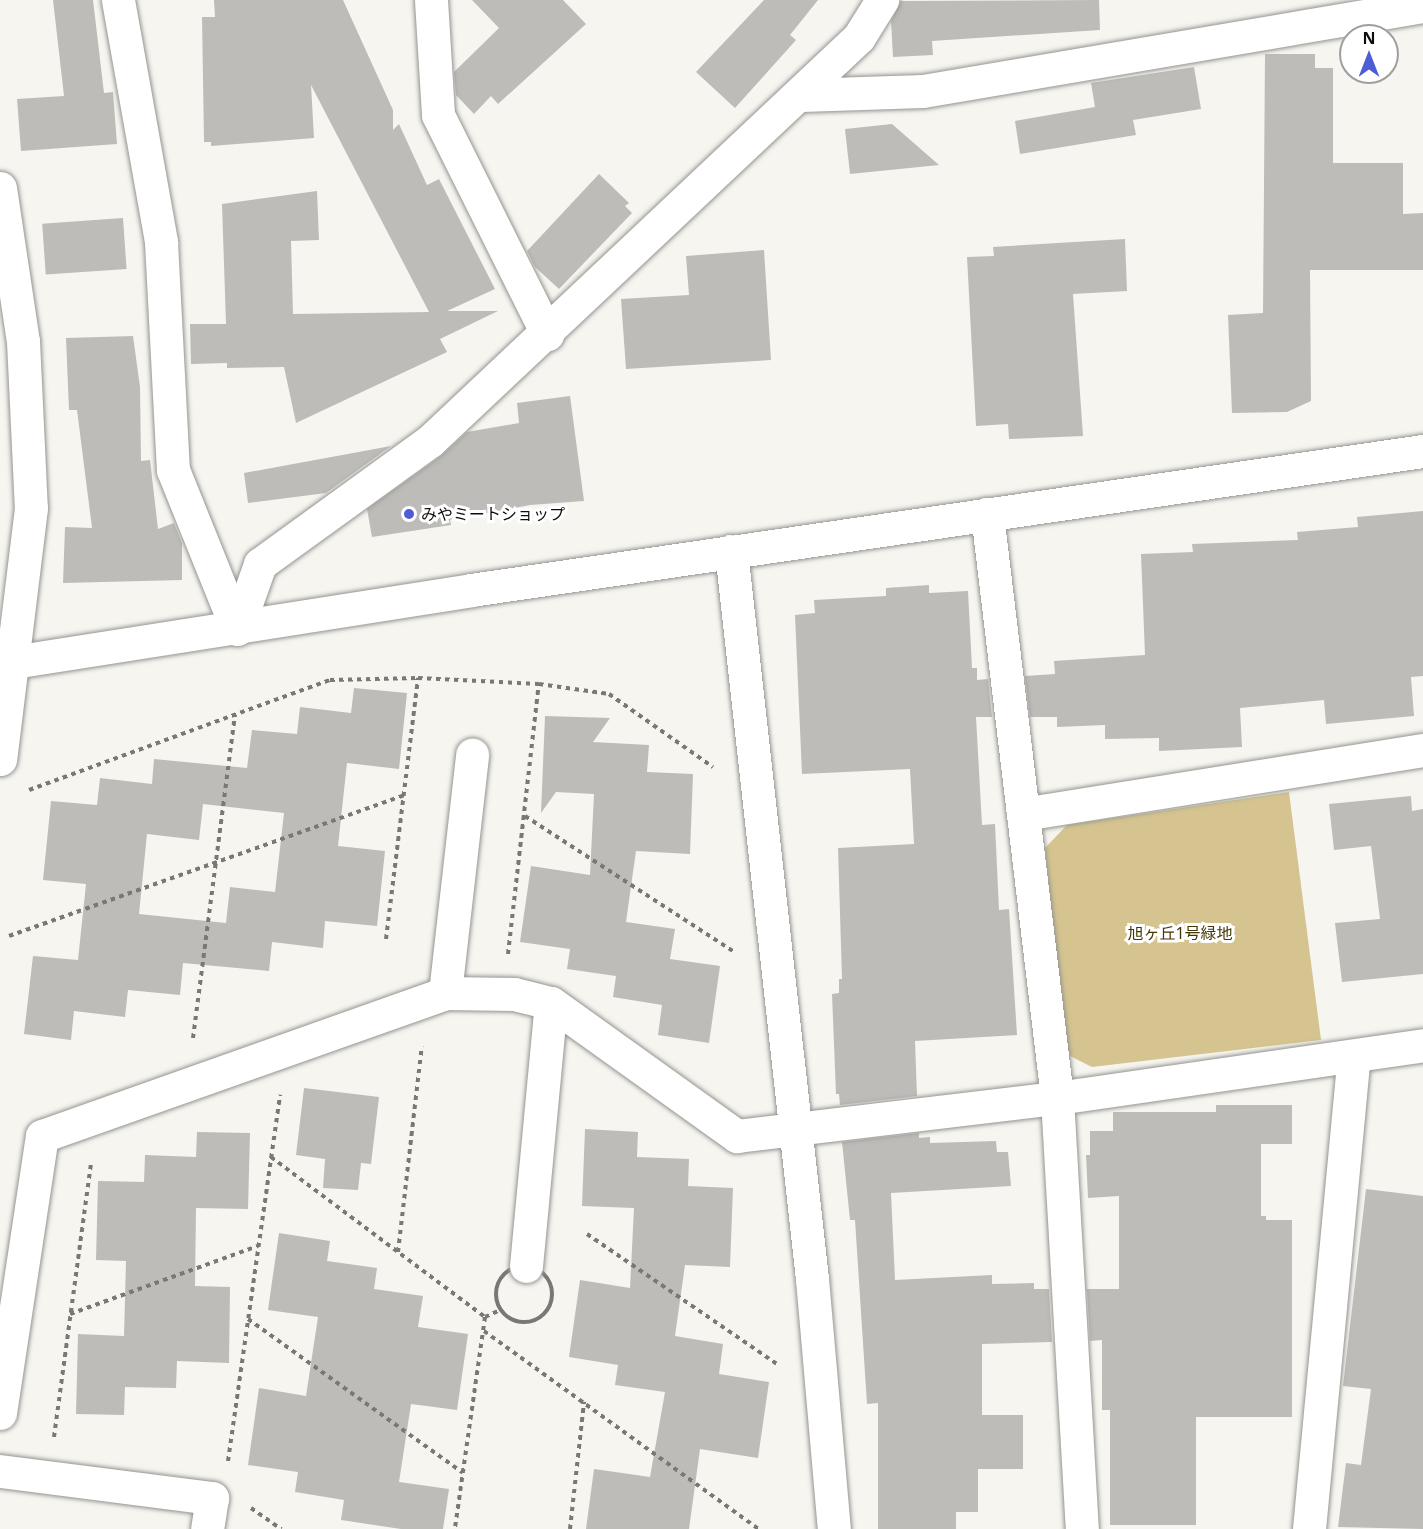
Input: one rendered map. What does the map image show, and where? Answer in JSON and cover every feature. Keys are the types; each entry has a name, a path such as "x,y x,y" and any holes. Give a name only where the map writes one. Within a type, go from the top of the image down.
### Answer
{"street":[{"path":"118,0 161,242 173,470 237,629"},
{"path":"431,0 438,115 547,334"},
{"path":"237,629 260,564 430,441 547,334 860,38 882,0"},
{"path":"801,94 923,92 1423,6"},
{"path":"0,188 11,341 31,508 7,663 0,759"},
{"path":"7,663 730,551 1423,452"},
{"path":"987,514 1057,1098 1082,1529"},
{"path":"730,551 792,1130 812,1279 834,1529"},
{"path":"1023,814 1423,750"},
{"path":"436,997 472,755"},
{"path":"0,1413 42,1136 436,997 503,994 551,1004 737,1136 1057,1098 1423,1045"},
{"path":"526,1266 551,1004"},
{"path":"1309,1529 1354,1056"},
{"path":"0,1471 48,1477 209,1514"}],"path":[{"path":"386,939 418,678"},
{"path":"28,790 330,680 418,678 539,684 609,694 717,770"},
{"path":"503,994 539,684"},
{"path":"187,1085 219,861 235,715"},
{"path":"9,936 404,795"},
{"path":"525,816 739,956"},
{"path":"398,1252 436,997"},
{"path":"209,1514 224,1488 286,1050"},
{"path":"48,1477 97,1117"},
{"path":"271,1157 485,1317"},
{"path":"587,1234 785,1369"},
{"path":"70,1314 258,1246"},
{"path":"485,1317 500,1310"},
{"path":"455,1529 485,1317"},
{"path":"248,1319 463,1473"},
{"path":"484,1331 759,1529"},
{"path":"570,1529 584,1402"}],"green space":[{"name":"旭ヶ丘1号緑地","path":"1289,792 1321,1040 1092,1067 1066,1054 1045,848 1067,825"}],"building":[{"path":"53,0 93,0 104,93 113,92 117,144 21,151 17,99 64,96"},
{"path":"214,0 343,0 393,110 393,130 399,124 427,185 439,179 495,289 447,311 498,311 440,339 447,352 296,423 284,367 227,368 227,363 191,364 190,324 226,324 222,204 317,191 319,240 291,241 293,314 429,312 311,85 314,138 211,146 211,142 204,142 202,17 215,17"},
{"path":"472,0 563,0 586,24 498,104 491,96 474,114 456,95 454,72 499,28"},
{"path":"764,0 818,0 790,35 796,40 735,108 696,72"},
{"path":"1099,0 1100,30 932,41 933,55 893,57 891,21 901,1"},
{"path":"1265,54 1315,54 1315,68 1333,68 1333,163 1403,163 1403,214 1423,213 1423,270 1310,270 1311,401 1287,412 1232,413 1228,315 1263,313"},
{"path":"1194,67 1201,109 1133,120 1136,135 1020,154 1015,121 1095,107 1091,83"},
{"path":"892,124 939,165 850,174 845,129"},
{"path":"599,174 629,203 625,206 632,213 559,289 535,267 527,251"},
{"path":"123,218 127,269 46,275 42,224"},
{"path":"1125,239 1127,291 1073,294 1083,436 1009,439 1008,424 976,426 967,257 994,256 993,247"},
{"path":"764,250 771,360 626,369 621,299 689,295 686,256"},
{"path":"133,336 140,387 141,461 150,460 158,529 174,523 182,543 182,580 63,583 65,527 92,528 77,410 69,410 66,338"},
{"path":"570,396 584,501 530,505 450,520 451,525 372,537 367,509 441,456 467,432 519,423 517,403"},
{"path":"391,446 326,493 248,503 244,473"},
{"path":"1423,511 1423,676 1411,677 1414,716 1326,724 1324,700 1240,708 1242,747 1159,751 1159,738 1105,739 1105,725 1057,727 1057,717 1030,717 1025,676 1055,674 1054,661 1145,655 1141,554 1193,552 1192,544 1298,540 1297,532 1358,527 1357,517"},
{"path":"929,585 929,593 968,591 972,668 977,668 977,680 988,679 992,717 976,717 982,825 995,824 999,910 1009,909 1017,1035 915,1041 917,1096 840,1105 839,1094 836,1094 832,994 839,993 839,979 842,979 838,848 914,844 910,769 802,774 795,615 815,613 814,600 886,596 886,588"},
{"path":"354,688 407,693 399,769 347,763 338,846 385,851 377,926 325,921 323,948 272,942 269,971 183,963 180,995 128,990 125,1017 74,1011 71,1040 24,1034 33,956 78,960 86,884 43,880 51,801 97,805 100,778 152,784 154,759 247,768 252,730 297,734 300,707 351,713","holes":["203,804 284,813 275,892 230,887 226,923 139,914 147,834 199,840"]},
{"path":"545,716 610,718 593,742 649,745 647,772 693,774 690,854 636,851 626,922 675,929 670,959 720,966 709,1043 658,1035 662,1005 613,997 616,976 567,969 570,949 520,942 531,866 590,875 594,794 556,792 541,813"},
{"path":"1411,796 1412,811 1423,809 1423,974 1342,982 1335,923 1380,919 1371,846 1334,850 1329,804"},
{"path":"304,1088 379,1097 371,1164 361,1163 358,1190 323,1188 325,1159 296,1155"},
{"path":"1216,1105 1292,1105 1292,1144 1261,1144 1261,1216 1266,1216 1266,1220 1292,1220 1292,1417 1196,1417 1196,1525 1110,1525 1110,1410 1102,1410 1102,1340 1090,1341 1087,1289 1119,1289 1119,1196 1088,1198 1086,1155 1090,1155 1090,1131 1113,1131 1113,1112 1216,1112"},
{"path":"585,1129 638,1132 637,1157 689,1159 688,1186 733,1188 730,1267 685,1265 675,1336 723,1344 719,1374 769,1382 758,1458 700,1449 689,1529 586,1529 594,1469 650,1477 665,1392 615,1385 618,1365 569,1357 580,1280 630,1288 634,1208 582,1206"},
{"path":"197,1132 250,1133 248,1209 196,1208 195,1286 230,1287 229,1363 177,1361 176,1388 125,1387 124,1415 76,1414 78,1334 124,1336 126,1261 96,1260 98,1181 144,1182 145,1155 196,1157"},
{"path":"919,1133 919,1138 930,1137 930,1143 996,1141 997,1152 1008,1152 1011,1186 891,1193 895,1280 992,1275 992,1284 1034,1283 1034,1289 1049,1289 1052,1342 982,1344 982,1415 1023,1415 1023,1469 978,1469 978,1512 956,1512 956,1529 878,1529 878,1403 867,1404 855,1220 850,1220 842,1142"},
{"path":"1366,1189 1423,1196 1423,1529 1338,1527 1346,1463 1361,1465 1371,1389 1343,1386"},
{"path":"279,1233 330,1241 327,1261 377,1268 374,1289 423,1296 418,1327 468,1334 457,1410 411,1404 399,1482 449,1489 443,1529 401,1529 341,1520 344,1500 295,1492 298,1472 248,1465 259,1388 306,1396 318,1317 268,1310"}],"place":[{"name":"みやミートショップ","path":"409,514"}]}
